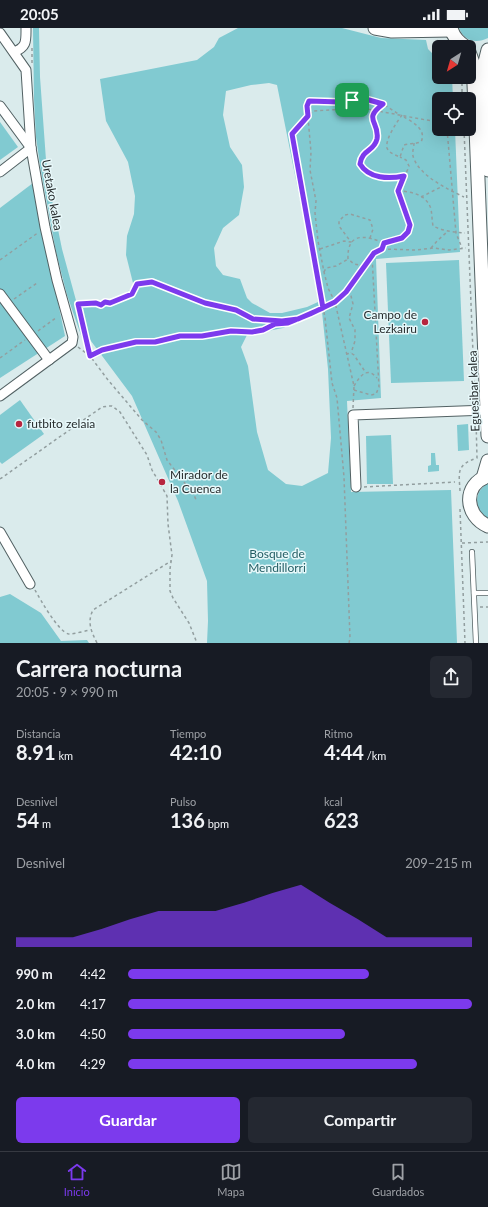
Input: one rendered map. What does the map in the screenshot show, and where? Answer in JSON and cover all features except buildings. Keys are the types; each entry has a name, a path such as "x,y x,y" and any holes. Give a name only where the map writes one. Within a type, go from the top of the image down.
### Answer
{"street":[{"path":"14,52 21,50 25,44 26,28"},
{"path":"375,28 392,31 451,29 457,40"},
{"name":"Uretako kalea","path":"0,33 26,70 31,148 45,227 57,280 73,337 72,343"},
{"path":"476,49 482,49 488,47"},
{"path":"488,50 485,62 488,170"},
{"name":"Eguesibar kalea","path":"474,84 481,410 488,436"},
{"path":"0,106 31,148 0,172"},
{"path":"0,294 48,360"},
{"path":"0,396 72,343"},
{"path":"356,487 353,415 481,410"},
{"path":"488,461 486,477 476,483 472,490 470,503 474,515 480,522 488,527"},
{"path":"0,532 30,584"}],"lane":[{"path":"472,552 476,643"},
{"path":"474,593 488,592"}],"path":[{"path":"353,415 354,386 335,302 328,288 320,249 315,213 316,201 310,170 311,152 307,106 309,101 340,102 369,100 383,104 402,115 418,126 424,137 421,142 410,143 404,146 400,157"},
{"path":"383,104 374,110 372,115 376,126 377,138 371,149 361,157 360,164 373,175 392,179 404,176"},
{"path":"349,643 344,477 337,398 332,383 323,308 292,134 313,111 362,108 432,121"},
{"path":"348,260 348,249 351,242 359,237 370,238 384,243 402,238 408,232 410,225 398,191 409,166 406,160 390,152 388,148 393,129 402,115"},
{"path":"448,136 456,232 462,248"},
{"name":"Eguesibar kalea","path":"460,498 459,471 465,464 477,458 481,410 464,136"},
{"path":"414,143 413,154 418,166 443,186 464,197"},
{"path":"421,197 443,186"},
{"path":"398,191 410,191 427,202 434,226 448,231 465,233"},
{"path":"351,242 339,226 339,221 345,215 350,214 370,220 373,229 370,238"},
{"path":"0,260 45,227"},
{"path":"431,249 448,231"},
{"path":"320,249 344,241 351,242"},
{"path":"382,249 384,243"},
{"path":"90,356 102,350 136,342 155,342 180,336 202,336 231,331 252,332 263,330 275,324 288,323 335,302 346,292 374,253 382,249 450,250 466,248"},
{"path":"354,390 371,396 376,394 379,387 372,256"},
{"path":"324,272 326,268 336,266 348,260"},
{"path":"348,260 354,264 364,266"},
{"path":"7,304 37,282"},
{"path":"90,356 78,304 96,303 101,305 105,302 110,303 132,294 137,284 152,282 205,303 236,310 253,319 282,321 298,319"},
{"path":"346,292 351,296 353,304 349,318 355,330 355,341 351,353"},
{"path":"0,358 57,317"},
{"path":"72,343 90,356 142,420 156,432 161,440 167,460 197,502"},
{"path":"351,353 366,373"},
{"path":"346,354 351,353"},
{"path":"354,386 366,373 373,373 378,380"},
{"path":"0,478 102,407 109,406 116,408 147,455 152,470 167,496 168,524 172,556 170,569 170,591 189,623 197,643"},
{"path":"356,487 455,482"},
{"path":"460,505 465,643"},
{"path":"461,543 488,542"},
{"path":"97,643 90,630 89,617 92,610 172,560"},
{"path":"30,584 45,608 63,632 69,634 90,630"}],"green space":[{"name":"Bosque de Mendillorri","path":"33,28 39,28 40,77 46,160 62,249 77,304 107,301 120,296 134,287 126,255 127,236 134,214 135,196 128,162 106,121 100,79 197,60 214,47 219,38 238,28 342,28 381,38 426,40 428,49 432,53 432,84 452,84 453,92 432,92 432,136 455,136 460,252 376,259 381,398 347,401 351,492 451,490 457,643 207,643 207,581 178,501 132,396 88,337 82,338 67,295 56,252 36,137","holes":["269,83 277,85 308,240 318,302 307,307 282,313 270,313 252,303 247,298 240,279 223,275 216,266 214,248 223,228 239,215 244,187 242,165 230,147 223,115 226,91 251,85","322,312 328,369 331,438 328,473 302,486 286,484 268,470 257,432 248,366 241,347 247,335 283,328"]},
{"path":"459,28 488,28 488,38 479,41 471,40 464,36"},
{"path":"0,122 18,147 0,160"},
{"path":"33,183 65,336 0,378 0,208"},
{"name":"Campo de Lezkairu","path":"459,260 464,381 391,383 386,263"},
{"name":"futbito zelaia","path":"20,400 44,434 2,464 0,462 0,415"},
{"path":"468,424 469,450 458,451 457,425"},
{"path":"391,435 393,484 367,484 366,436"},
{"path":"431,453 435,453 436,465 439,465 439,471 428,472 428,466 431,465"},
{"path":"488,483 488,518 483,515 477,501 480,491"},
{"path":"10,594 41,613 61,641 87,640 89,643 0,643 0,597"}],"place":[{"name":"Campo de Lezkairu","path":"425,322"},
{"name":"futbito zelaia","path":"19,424"},
{"name":"Mirador de la Cuenca","path":"162,482"}],"route":[{"path":"352,100 340,102 309,101 307,106 308,116 292,134 323,308 310,314 298,319 282,321 253,319 236,310 205,303 152,282 137,284 132,294 126,295 110,303 105,302 101,305 96,303 78,304 90,356 102,350 136,342 155,342 180,336 202,336 231,331 252,332 263,330 275,324 288,323 310,314 335,302 346,292 374,253 382,249 384,243 402,238 408,232 410,225 398,191 404,176 392,179 377,176 369,173 360,164 361,157 371,149 377,138 376,126 372,115 374,110 383,104 369,100 352,100"}]}
